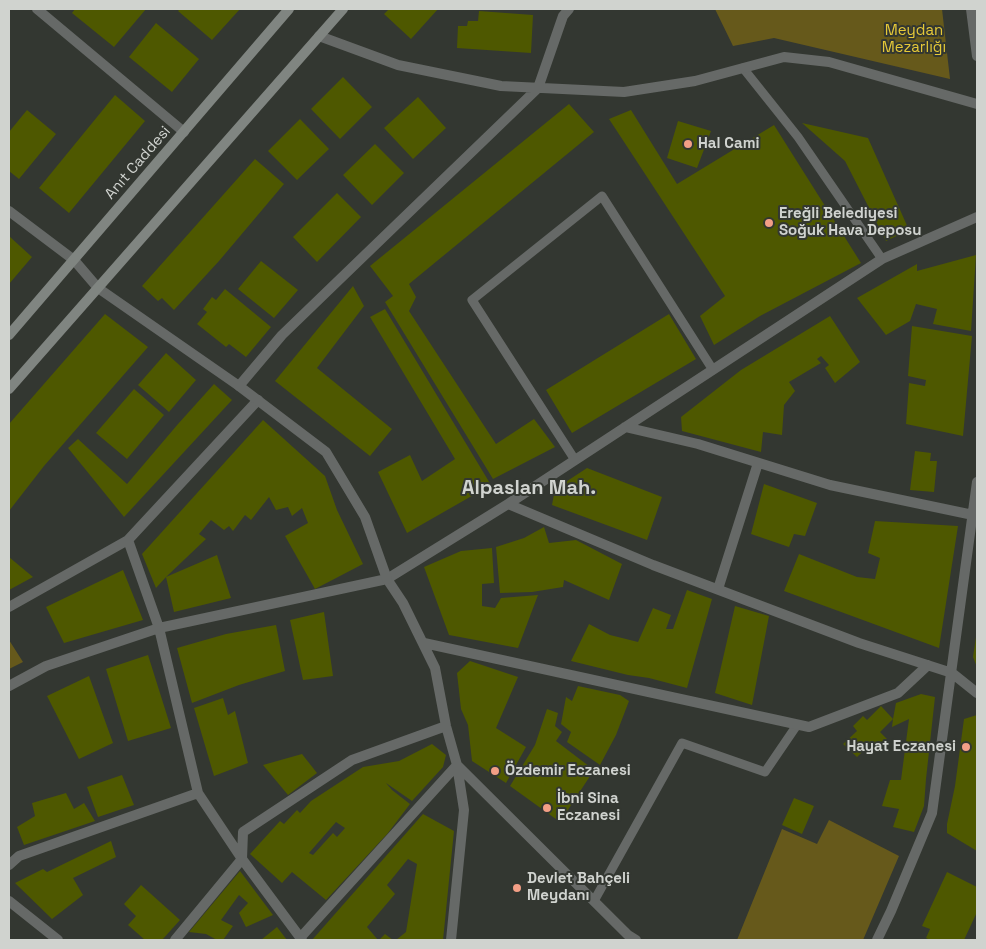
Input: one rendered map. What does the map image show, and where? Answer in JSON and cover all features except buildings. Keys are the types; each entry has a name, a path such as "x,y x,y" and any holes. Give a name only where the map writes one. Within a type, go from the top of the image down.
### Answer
{"main road":[{"path":"9,389 343,9"},
{"name":"Anıt Caddesi","path":"9,335 287,10"}],"street":[{"path":"239,386 282,335 538,88 563,16 569,9"},
{"path":"971,9 977,56"},
{"path":"43,11 184,132"},
{"path":"319,36 398,65 500,86 624,92 694,81 784,57 829,62 977,104"},
{"path":"9,211 74,260 98,288 239,386 326,452 365,517 387,579 403,603 435,668 446,726 457,765 464,810 451,940"},
{"path":"9,686 46,666 159,628 387,579 508,504 882,259 977,217"},
{"path":"9,607 128,540 258,400"},
{"path":"625,427 698,444 830,484 973,515"},
{"path":"718,590 758,462"},
{"path":"877,940 932,814 977,482"},
{"path":"508,504 718,590 859,642 952,673 977,693"},
{"path":"128,540 159,628 198,793 242,859 301,939 457,765"},
{"path":"424,643 809,727 898,693 928,665"},
{"path":"175,940 242,859 243,832 352,760 446,726"},
{"path":"457,765 636,940"},
{"path":"9,865 19,856 198,793"},
{"path":"9,901 58,940"}],"lane":[{"path":"743,68 798,137 882,259"},
{"path":"575,460 472,300 602,196 713,370"},
{"path":"594,901 682,743 765,772 797,725"}],"green space":[{"name":"Meydan Mezarlığı","path":"715,9 942,9 950,79 774,38 733,46"},
{"path":"9,640 23,662 9,669"},
{"path":"829,820 899,856 863,940 737,940 782,829 817,844"}],"place":[{"name":"Hal Cami","path":"688,144"},
{"name":"Ereğli Belediyesi Soğuk Hava Deposu","path":"769,223"},
{"name":"Hayat Eczanesi","path":"966,747"},
{"name":"Özdemir Eczanesi","path":"495,771"},
{"name":"İbni Sina Eczanesi","path":"547,808"},
{"name":"Devlet Bahçeli Meydanı","path":"517,888"}],"district":[{"name":"Alpaslan Mah.","path":"529,489"}]}
